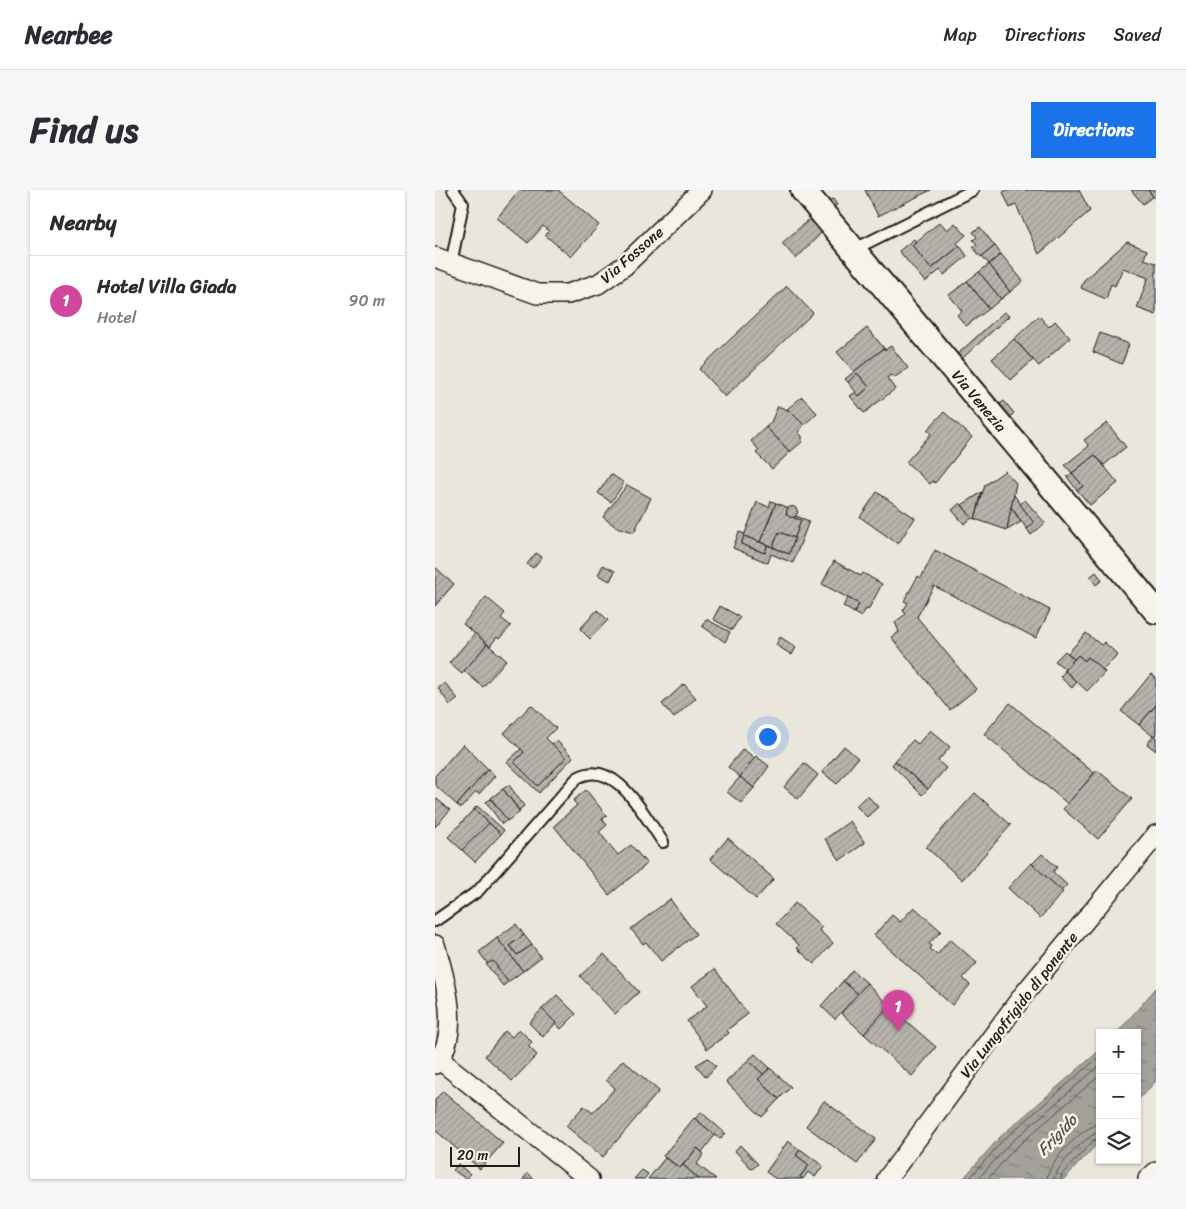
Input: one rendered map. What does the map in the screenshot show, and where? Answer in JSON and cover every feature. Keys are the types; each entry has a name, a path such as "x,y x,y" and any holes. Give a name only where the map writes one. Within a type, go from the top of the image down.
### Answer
{"street":[{"name":"Via Fossone","path":"443,261 537,294 568,294 598,284 624,266 702,190"},
{"name":"Via Venezia","path":"803,190 1156,611"},
{"name":"Via Lungofrigido di ponente","path":"887,1179 1024,994 1156,835"},
{"path":"435,945 451,1011 448,1034 437,1062 589,1179"},
{"path":"1148,1179 1156,1172"}],"lane":[{"path":"443,261 463,204 453,190"},
{"path":"853,250 973,190"},
{"path":"435,921 478,892 577,778 586,773 601,772 623,787 663,842"}],"water":[{"path":"1156,988 1156,1081 1141,1097 1141,1029 1120,1029"},
{"name":"Frigido","path":"1096,1053 1096,1145 1064,1179 963,1179 1000,1137"}],"building":[{"path":"520,190 558,190 599,225 571,257 545,235 549,231 543,226 528,243 497,218"},
{"path":"865,190 931,190 878,216"},
{"path":"1007,190 1079,190 1090,211 1039,254 1016,205 1010,208 1003,192"},
{"path":"1131,190 1148,190 1153,196 1143,204"},
{"path":"1148,190 1156,190 1156,200 1153,196"},
{"path":"833,199 837,205 830,208 826,202"},
{"path":"813,216 825,229 796,259 782,243"},
{"path":"940,222 947,230 955,223 966,235 957,243 960,246 931,269 912,245"},
{"path":"980,227 995,246 981,257 973,247 977,244 973,240 977,237 973,232"},
{"path":"914,239 916,242 912,245 931,269 960,246 967,256 944,275 940,270 925,282 899,251"},
{"path":"1127,242 1147,250 1144,259 1156,263 1156,315 1137,308 1148,278 1123,268 1115,286 1111,284 1106,299 1081,288 1084,280"},
{"path":"995,246 1001,254 989,264 982,256"},
{"path":"1001,254 1023,281 1010,292 989,264"},
{"path":"989,264 1010,292 1001,299 979,272"},
{"path":"979,272 1001,299 989,309 967,281"},
{"path":"967,281 989,309 966,326 957,315 962,311 949,295"},
{"path":"787,286 813,313 725,397 699,369"},
{"path":"1004,312 1009,316 955,365 951,360"},
{"path":"1039,316 1049,327 1055,321 1070,338 1039,366 1014,339"},
{"path":"867,328 884,348 854,372 837,352"},
{"path":"1100,333 1129,344 1122,364 1093,352"},
{"path":"1014,339 1033,360 1011,380 992,359"},
{"path":"891,346 908,368 894,378 891,375 887,378 895,389 864,413 850,396 856,392 859,396 869,387 857,373 848,382 845,379 884,348 885,350"},
{"path":"857,373 869,387 859,396 848,382"},
{"path":"802,397 817,413 804,425 787,409"},
{"path":"1004,401 1014,413 1008,419 997,406"},
{"path":"778,406 790,411 804,425 798,432 802,436 802,442 790,452 766,427 771,422"},
{"path":"944,412 972,437 935,483 933,481 930,484 906,462 931,434 927,430"},
{"path":"1107,423 1126,447 1104,465 1095,455 1072,473 1065,465 1089,446 1084,440"},
{"path":"766,427 790,452 772,469 756,453 759,450 751,441"},
{"path":"1095,455 1118,483 1090,505 1077,490 1083,486 1072,473"},
{"path":"1005,471 1016,483 1007,530 975,519 985,485"},
{"path":"1072,473 1083,486 1077,490 1067,477"},
{"path":"611,474 624,483 611,502 598,493"},
{"path":"627,485 651,498 634,532 616,527 603,517"},
{"path":"877,492 915,518 898,544 860,517"},
{"path":"982,492 975,519 972,518 962,505"},
{"path":"1014,495 1034,523 1027,529 1011,507"},
{"path":"1025,500 1045,523 1031,535 1027,529 1034,523 1020,504"},
{"path":"771,501 776,503 760,542 744,536 757,502 769,507"},
{"path":"776,503 788,508 786,514 801,520 795,538 779,532 773,547 760,542"},
{"path":"960,503 972,518 964,524 952,510"},
{"path":"790,507 794,507 797,512 796,516 790,517 787,514 787,510"},
{"path":"1011,507 1021,522 1007,530"},
{"path":"796,516 809,521 793,563 771,554 768,563 733,548 739,532 745,534 741,544 765,553 767,545 789,554 801,520 794,518"},
{"path":"779,532 795,538 789,554 773,547"},
{"path":"744,536 767,545 765,553 741,544"},
{"path":"935,550 1050,610 1036,638 934,586 917,617 976,689 950,710 891,637 899,632 895,622 906,614 903,611 908,603 904,601 918,576 921,578"},
{"path":"536,553 542,557 533,568 527,564"},
{"path":"834,561 861,576 863,573 882,584 868,610 866,609 861,617 854,613 859,604 822,584"},
{"path":"603,565 615,571 610,581 598,575"},
{"path":"435,567 454,584 435,606"},
{"path":"1096,572 1102,580 1096,585 1090,577"},
{"path":"486,597 505,613 501,618 511,626 499,639 497,637 490,646 463,624"},
{"path":"848,598 859,604 854,613 843,606"},
{"path":"720,606 740,617 732,630 713,619"},
{"path":"597,610 608,620 590,639 580,629"},
{"path":"706,619 730,632 725,642 702,626"},
{"path":"475,633 487,644 462,674 449,663"},
{"path":"1086,633 1101,645 1104,642 1118,655 1103,670 1088,657 1085,661 1078,655 1074,659 1068,653"},
{"path":"780,637 796,647 792,655 776,645"},
{"path":"487,644 506,660 483,687 464,671"},
{"path":"1065,651 1074,659 1065,669 1055,661"},
{"path":"1078,655 1085,661 1088,657 1105,672 1087,691 1064,670"},
{"path":"1065,671 1077,682 1072,688 1060,677"},
{"path":"1151,674 1156,678 1156,705 1139,725 1121,711"},
{"path":"445,683 458,699 450,705 438,688"},
{"path":"684,684 696,698 674,718 662,704"},
{"path":"1010,703 1094,773 1068,804 984,734"},
{"path":"531,705 556,728 546,738 566,758 538,786 514,762 524,752 504,733"},
{"path":"1156,705 1156,733 1153,736 1139,725"},
{"path":"930,730 950,747 938,761 946,768 928,789 895,761 913,740 918,744"},
{"path":"1156,733 1156,751 1147,744"},
{"path":"556,740 573,757 539,793 507,762 521,749 524,752 514,762 538,786 566,758 552,744"},
{"path":"463,744 488,769 457,805 435,785 435,776"},
{"path":"844,746 858,758 837,784 822,772"},
{"path":"743,749 755,758 740,777 728,767"},
{"path":"756,756 769,766 754,788 740,777"},
{"path":"895,761 928,789 922,795 892,765"},
{"path":"804,763 818,775 798,799 784,787"},
{"path":"488,769 495,776 479,794 476,792 461,808 457,805"},
{"path":"1097,770 1132,799 1098,839 1063,809"},
{"path":"740,777 754,788 741,803 727,792"},
{"path":"509,785 524,806 519,810 503,789"},
{"path":"503,789 520,812 507,821 491,798"},
{"path":"586,790 607,816 602,819 607,825 599,832 618,855 631,845 647,864 609,895 554,826 577,805 573,801"},
{"path":"975,793 1011,825 962,880 926,847"},
{"path":"867,795 878,807 867,817 856,806"},
{"path":"437,799 450,810 435,827 435,801"},
{"path":"491,799 507,820 502,824 486,802"},
{"path":"477,806 504,830 501,834 474,809"},
{"path":"474,809 489,823 462,850 448,837"},
{"path":"850,821 865,843 840,860 825,839"},
{"path":"489,823 501,834 475,862 462,850"},
{"path":"728,838 774,879 756,899 710,859"},
{"path":"1042,854 1057,867 1053,872 1067,885 1061,891 1032,864"},
{"path":"1031,863 1063,892 1040,918 1008,888"},
{"path":"670,899 696,934 661,961 646,942 643,944 631,929"},
{"path":"795,903 822,927 819,930 833,943 814,964 797,948 799,945 776,924"},
{"path":"914,907 941,931 929,944 932,946 930,949 937,955 950,939 977,963 963,978 970,985 952,1005 874,935 892,915 900,922"},
{"path":"516,924 524,935 510,945 517,955 532,945 541,957 523,971 497,938"},
{"path":"524,935 532,945 517,955 510,945"},
{"path":"497,938 523,971 508,982 493,961 488,964 479,952"},
{"path":"604,954 639,992 615,1014 580,976"},
{"path":"493,961 508,982 503,986 486,964"},
{"path":"715,969 748,1014 727,1030 729,1033 707,1049 687,1021 707,1006 692,986"},
{"path":"852,970 867,983 858,994 843,981"},
{"path":"843,981 858,994 835,1019 821,1006"},
{"path":"867,983 889,1006 864,1034 841,1013"},
{"path":"557,995 576,1014 561,1029 542,1009"},
{"path":"889,1006 936,1047 912,1076 864,1034"},
{"path":"542,1009 556,1023 543,1037 529,1023"},
{"path":"519,1029 532,1042 528,1046 537,1055 512,1081 485,1056 505,1031 512,1037"},
{"path":"755,1054 770,1068 763,1074 748,1060"},
{"path":"708,1058 716,1066 706,1077 696,1065"},
{"path":"623,1060 659,1091 603,1157 566,1126 584,1106 593,1113 615,1088 606,1080"},
{"path":"748,1060 763,1074 758,1079 779,1099 762,1117 726,1082"},
{"path":"770,1068 791,1087 779,1099 758,1079"},
{"path":"443,1091 503,1143 480,1169 435,1130 435,1100"},
{"path":"824,1101 876,1139 857,1164 806,1126"},
{"path":"701,1112 725,1133 720,1139 695,1119"},
{"path":"694,1118 715,1135 702,1152 697,1148 680,1168 663,1156"},
{"path":"788,1141 800,1150 796,1155 809,1165 800,1177 802,1179 776,1179 766,1172"},
{"path":"740,1145 758,1164 752,1169 735,1151"},
{"path":"697,1148 704,1154 697,1164 716,1179 699,1179 683,1165"},
{"path":"800,1149 823,1166 815,1177 808,1172 803,1179 800,1177 809,1165 796,1155"},
{"path":"665,1158 680,1168 683,1165 699,1179 648,1179"},
{"path":"458,1164 470,1174 466,1179 453,1170"},
{"path":"642,1170 648,1174 644,1179 634,1179"},
{"path":"528,1173 534,1179 523,1179"}],"place":[{"name":"Hotel Villa Giada","path":"898,1031"}]}
